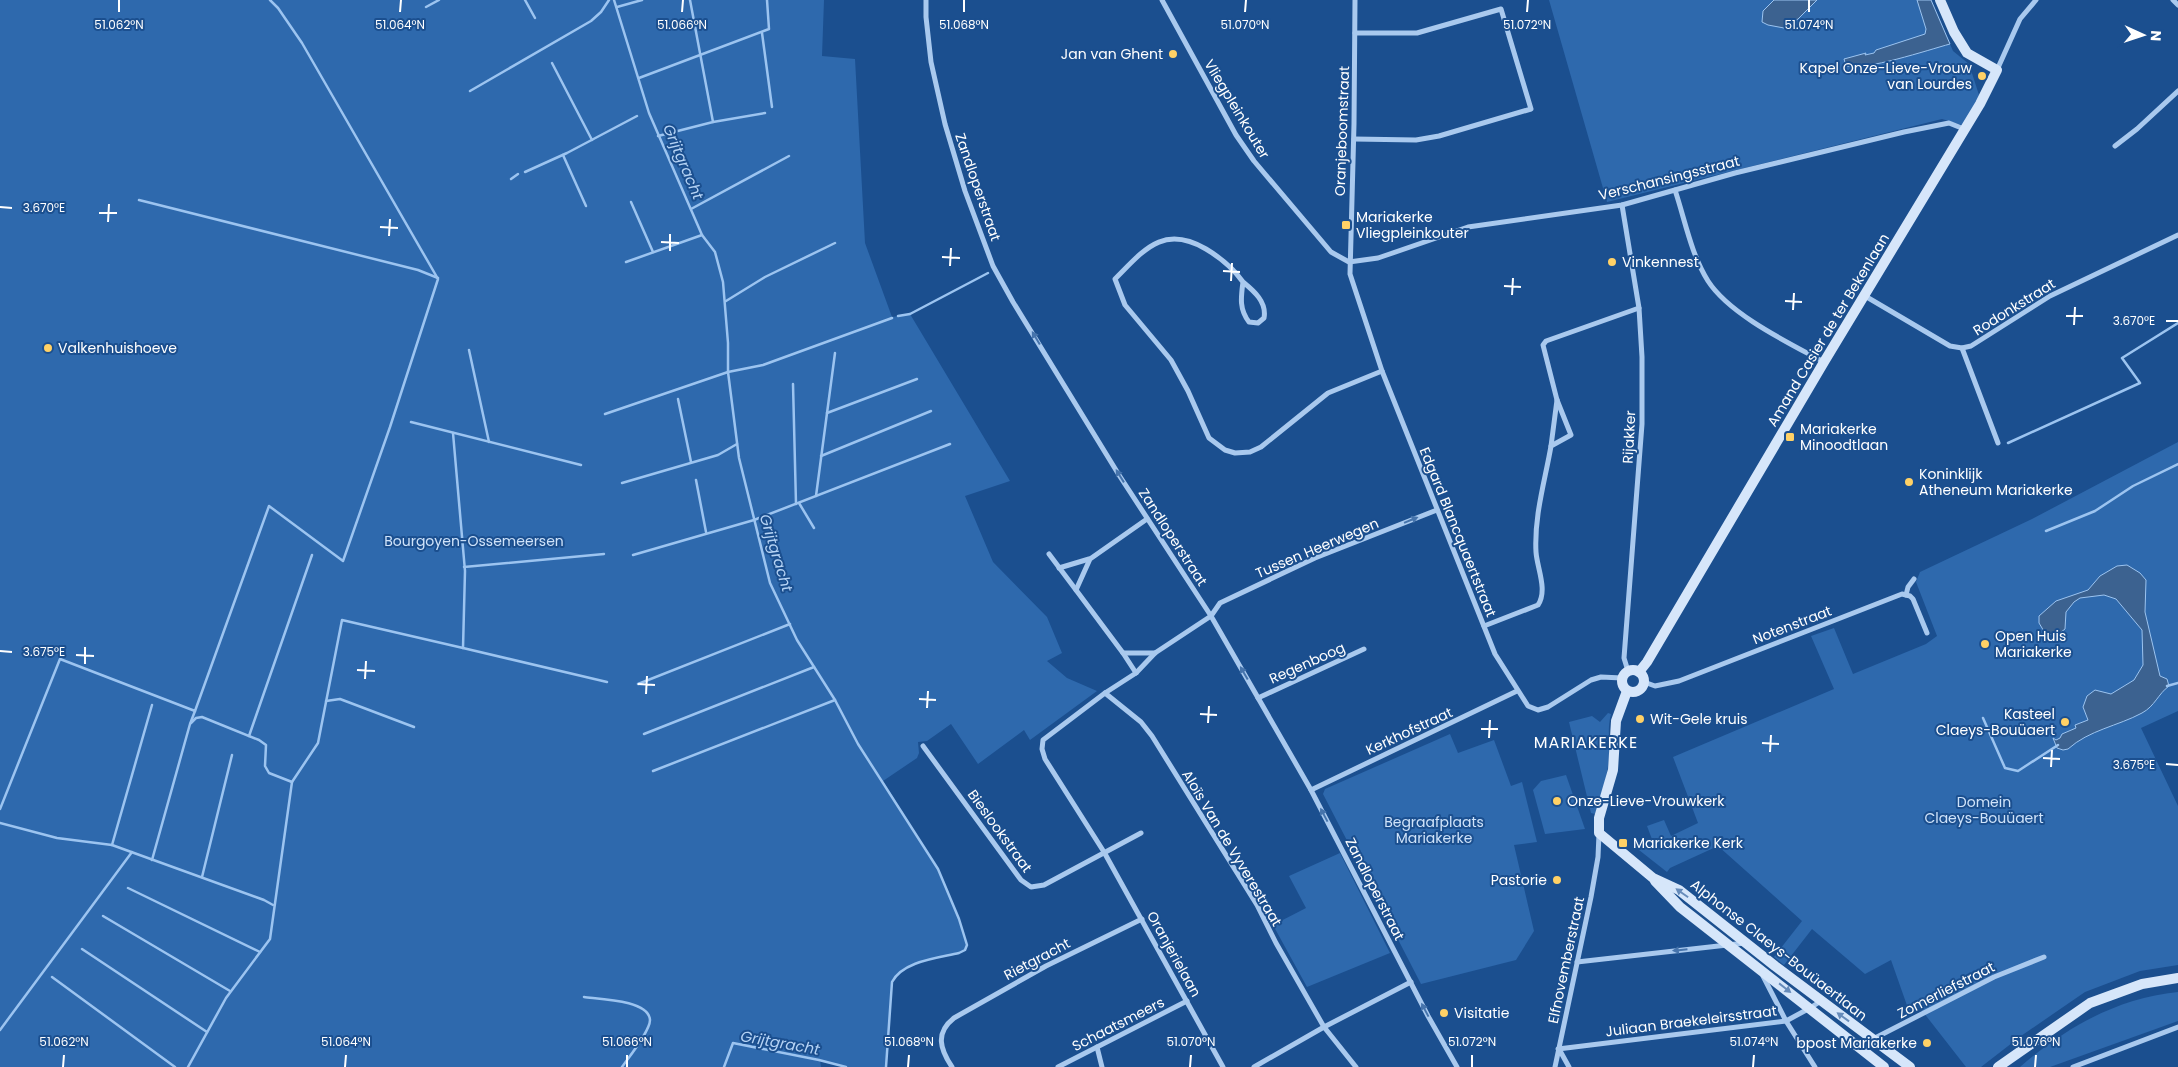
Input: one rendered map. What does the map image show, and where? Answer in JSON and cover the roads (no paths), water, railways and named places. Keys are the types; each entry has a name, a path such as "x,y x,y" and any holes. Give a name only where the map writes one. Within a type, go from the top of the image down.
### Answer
{"street":[{"name":"Zandloperstraat","path":"926,0 926,25 931,62 945,124 965,191 993,266 1013,302 1147,519 1211,616 1310,790 1457,1067"},
{"name":"Vliegpleinkouter","path":"1162,0 1236,135 1254,162 1331,252 1349,262"},
{"name":"Oranjeboomstraat","path":"1349,262 1354,140 1355,0"},
{"path":"1940,0 1954,32 1967,53 1997,70"},
{"name":"Amand Casier de ter Bekenlaan","path":"1641,677 1647,662 1824,362 1965,129 1997,70 2020,19 2036,0"},
{"path":"2173,0 2178,6"},
{"path":"1354,140 1416,140 1439,136 1531,109 1501,9 1417,33 1355,33"},
{"path":"2115,146 2137,129 2178,91"},
{"name":"Verschansingsstraat","path":"1349,262 1378,258 1468,227 1622,205 1735,174 1904,132 1950,123 1965,129"},
{"path":"1675,190 1697,259 1708,281 1723,300 1789,343 1824,362"},
{"name":"Rijakker","path":"1622,205 1641,334 1642,424 1624,658 1625,675"},
{"name":"Rodonkstraat","path":"1865,296 1950,346 1962,348 1978,342 2050,296 2178,235"},
{"path":"1243,282 1240,302 1242,310 1249,322 1258,323 1264,318 1264,305 1256,293 1243,282 1222,258 1188,240 1174,237 1158,242 1147,249 1115,280 1125,305 1170,360 1188,391 1209,438 1216,445 1235,453 1250,452 1261,447 1328,393 1382,371"},
{"name":"Edgard Blancquaertstraat","path":"1349,262 1352,284 1382,371 1495,654 1517,691 1528,706 1538,710 1551,709 1591,680 1625,675"},
{"path":"1551,446 1572,435 1557,400 1543,345 1546,341 1638,308"},
{"path":"1962,348 1998,443"},
{"path":"1484,626 1538,604 1542,600 1543,592 1536,556 1535,535 1557,400"},
{"name":"Tussen Heerwegen","path":"1105,693 1136,673 1155,653 1211,616 1220,603 1315,558 1437,510"},
{"path":"1059,568 1090,559 1147,519"},
{"path":"1049,554 1136,673"},
{"path":"1076,590 1090,559"},
{"path":"1914,579 1908,587 1906,595 1913,599 1927,633"},
{"name":"Notenstraat","path":"1641,677 1656,686 1679,681 1895,596 1906,595"},
{"name":"Regenboog","path":"1258,698 1364,649"},
{"path":"1123,653 1155,653"},
{"path":"1634,670 1641,677 1638,691 1627,691 1622,685 1625,675 1634,670"},
{"name":"Kerkhofstraat","path":"1310,790 1517,691"},
{"path":"1599,833 1599,818 1613,770 1616,721 1627,691"},
{"name":"Oranjerielaan","path":"1105,693 1043,740 1042,749 1045,759 1104,852 1224,1067"},
{"name":"Aloïs Van de Vyverestraat","path":"1105,693 1141,722 1152,736 1257,905 1276,943 1324,1027 1356,1067"},
{"name":"Bieslookstraat","path":"922,746 1026,885 1031,887 1044,886 1104,852"},
{"path":"1104,852 1141,833"},
{"name":"Elfnovemberstraat","path":"1554,1067 1598,857 1599,833"},
{"name":"Alphonse Claeys-Bouüaertlaan","path":"1599,833 1653,878 1680,907 1759,967 1884,1067"},
{"name":"Alphonse Claeys-Bouüaertlaan","path":"1653,878 1679,890 1820,1000 1910,1067"},
{"name":"Rietgracht","path":"952,1067 944,1054 941,1044 945,1025 1046,966 1142,919"},
{"path":"1577,962 1746,942"},
{"name":"Zomerliefstraat","path":"1863,1051 1873,1039 1994,977 2044,958"},
{"path":"1759,967 1786,1021 1815,1067"},
{"path":"2004,1065 2090,1003 2136,986 2178,978"},
{"path":"1254,1067 1324,1027 1411,982"},
{"name":"Juliaan Braekeleirsstraat","path":"1558,1049 1786,1021 1810,1008 1820,1000"},
{"name":"Schaatsmeers","path":"1058,1067 1187,1001"},
{"path":"2073,1067 2178,1027"},
{"path":"1097,1047 1102,1067"},
{"path":"1558,1049 1569,1067"}],"waterway":[{"path":"0,809 60,659 195,711 269,506 343,561 390,427 438,279 302,43 278,8 270,0"},
{"path":"426,7 439,0"},
{"path":"525,0 535,18"},
{"path":"470,91 591,21 601,12 609,0"},
{"name":"Grijtgracht","path":"614,0 649,113 702,235 715,252 723,282 728,343 728,372 739,458 770,583 797,640 835,700 858,744 938,869 959,919 967,945 965,950 959,953 912,965 904,969 892,982 886,1067"},
{"path":"617,7 642,0"},
{"path":"658,136 713,122 690,0"},
{"path":"639,78 769,29 767,0"},
{"path":"762,33 772,107"},
{"path":"552,63 592,140"},
{"path":"713,122 765,113"},
{"path":"525,172 567,153 637,116"},
{"path":"563,155 586,206"},
{"path":"691,209 789,156"},
{"path":"511,179 518,174"},
{"path":"139,200 418,270 438,278"},
{"path":"631,202 653,252"},
{"path":"626,262 702,235"},
{"path":"726,301 765,277 835,243"},
{"path":"898,316 910,314 988,273"},
{"path":"605,414 728,372 763,365 892,318"},
{"path":"2008,443 2140,383 2122,358 2178,323"},
{"path":"469,350 489,442"},
{"path":"816,496 835,353"},
{"path":"827,413 917,379"},
{"path":"793,384 796,504"},
{"path":"678,399 691,462"},
{"path":"821,456 931,411"},
{"path":"411,422 581,465"},
{"path":"188,1067 226,998 270,939 292,782 318,743 342,620 463,648 465,571 453,433"},
{"path":"622,483 718,455 737,444"},
{"path":"633,555 754,520 950,444"},
{"path":"2046,531 2095,511 2133,486 2178,464"},
{"path":"696,480 706,532"},
{"path":"799,503 814,528"},
{"path":"464,567 604,554"},
{"path":"249,736 312,555"},
{"path":"638,684 790,624"},
{"path":"463,648 607,682"},
{"path":"644,734 814,667"},
{"path":"2167,686 2178,683"},
{"path":"326,701 340,699 414,727"},
{"path":"653,771 835,700"},
{"path":"112,845 152,705"},
{"path":"152,860 195,711"},
{"path":"191,723 196,718 202,717 259,740 266,745 265,766 269,773 292,782"},
{"path":"1983,718 2005,768 2018,771 2058,745"},
{"path":"202,877 232,755"},
{"path":"0,823 57,838 112,845 264,900 273,905"},
{"path":"0,1030 132,852"},
{"path":"128,888 260,952"},
{"path":"103,916 230,991"},
{"path":"82,949 207,1032"},
{"path":"52,977 175,1067"},
{"path":"584,997 633,1004 647,1013 650,1020 647,1031 622,1067"},
{"name":"Grijtgracht","path":"724,1067 733,1043 846,1067"}],"place":[{"name":"Jan van Ghent","path":"1173,54"},
{"name":"Kapel Onze-Lieve-Vrouw van Lourdes","path":"1982,76"},
{"name":"Mariakerke Vliegpleinkouter","path":"1346,225"},
{"name":"Vinkennest","path":"1612,262"},
{"name":"Valkenhuishoeve","path":"48,348"},
{"name":"Mariakerke Minoodtlaan","path":"1790,437"},
{"name":"Koninklijk Atheneum Mariakerke","path":"1909,482"},
{"name":"Open Huis Mariakerke","path":"1985,644"},
{"name":"Wit-Gele kruis","path":"1640,719"},
{"name":"Kasteel Claeys-Bouüaert","path":"2065,722"},
{"name":"Onze-Lieve-Vrouwkerk","path":"1557,801"},
{"name":"Mariakerke Kerk","path":"1623,843"},
{"name":"Pastorie","path":"1557,880"},
{"name":"Visitatie","path":"1444,1013"},
{"name":"bpost Mariakerke","path":"1927,1043"}],"district":[{"name":"MARIAKERKE","path":"1586,742"}],"park label":[{"name":"Bourgoyen-Ossemeersen","path":"474,541"},
{"name":"Domein Claeys-Bouüaert","path":"1984,810"},
{"name":"Begraafplaats Mariakerke","path":"1434,830"}]}
